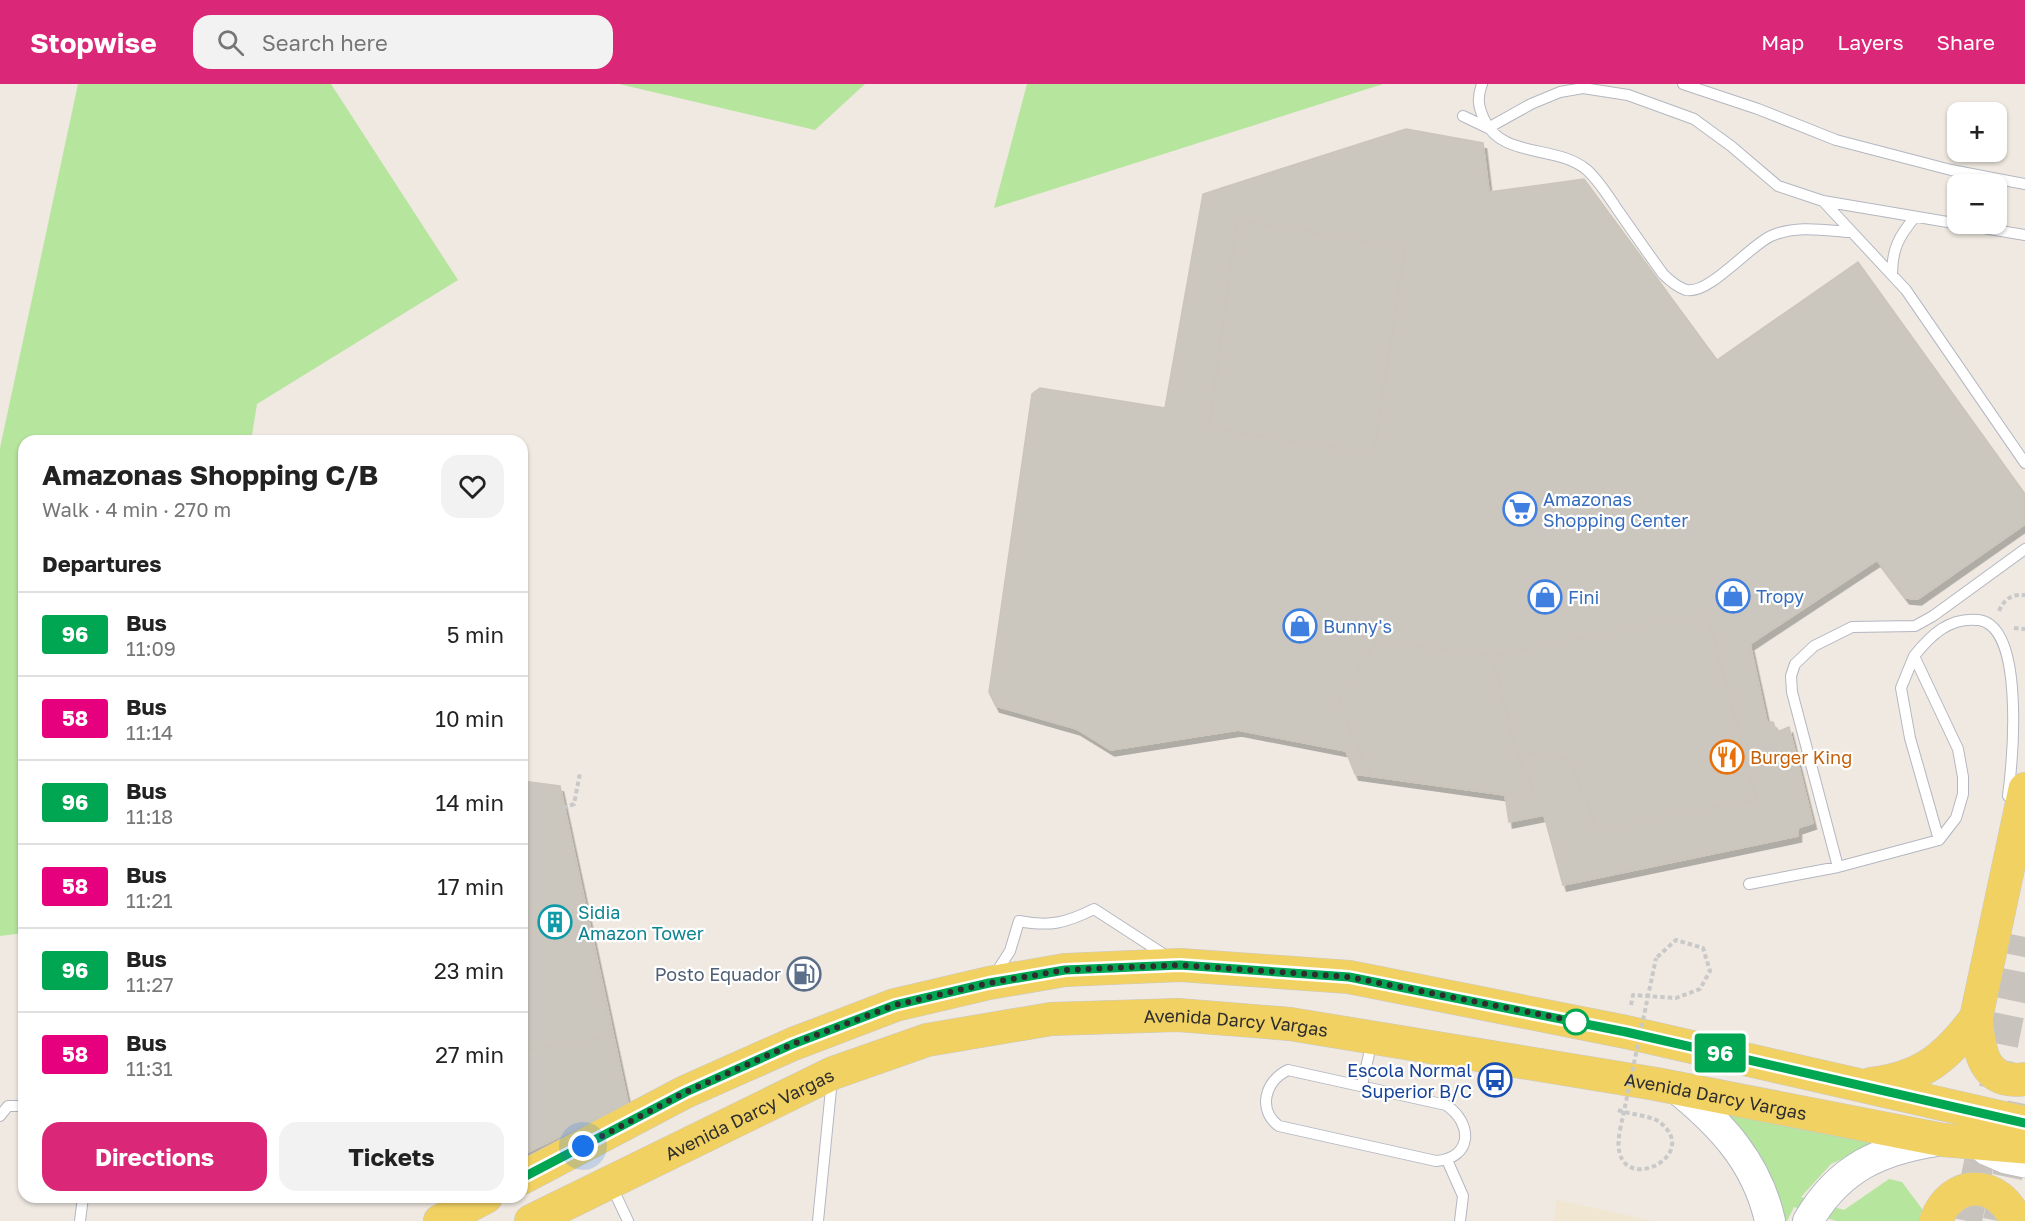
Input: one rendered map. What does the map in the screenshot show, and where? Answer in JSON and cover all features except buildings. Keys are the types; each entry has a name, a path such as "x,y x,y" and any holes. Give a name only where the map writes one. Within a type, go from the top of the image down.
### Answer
{"main road":[{"path":"2025,789 1976,1018 1979,1052 1987,1065 1999,1076 2015,1080 2025,1079"},
{"path":"528,1175 686,1092 793,1044 895,1005 989,983 1065,970 1180,965 1349,977 1626,1032 2025,1123"},
{"name":"Avenida Darcy Vargas","path":"531,1221 833,1073 927,1040 1050,1019 1178,1015 1290,1024 1675,1088 1957,1142 2010,1143 2025,1146"},
{"path":"1859,1085 1916,1074 1938,1061 1957,1044 1976,1018"},
{"path":"1675,1088 1724,1131 1746,1161 1763,1193 1770,1221"},
{"path":"1808,1221 1821,1199 1841,1178 1868,1162 1900,1147 1957,1142"},
{"path":"1936,1221 1941,1207 1957,1192 1978,1188 1998,1197 2016,1221"},
{"path":"440,1221 474,1203"}],"street":[{"name":"Avenida Darcy Vargas","path":"1957,1142 2006,1160 2025,1164"}],"lane":[{"path":"1482,84 1478,97 1488,128"},
{"path":"1683,84 1758,109 1836,140 1951,170 2025,183"},
{"path":"1488,128 1531,104 1560,92 1583,88 1628,95 1695,119 1778,186 1823,201 2025,235"},
{"path":"1463,116 1488,128 1497,138 1508,144 1566,156 1588,170 1663,274 1673,284 1688,290 1700,288 1769,237 1787,231 1806,229 1849,232"},
{"path":"1823,201 1849,232 1906,290 2025,463"},
{"path":"1892,274 1892,253 1900,234 1915,217"},
{"path":"1838,867 1792,692 1791,676 1795,664 1814,646 1852,627 1915,626 1934,616 2025,549"},
{"path":"1940,840 1910,738 1903,698 1903,678 1914,656 1929,637 1948,624 1966,619 1984,620 2003,632 2013,647 2018,665 2019,690 2008,808 2014,840"},
{"path":"1749,884 1838,867 1940,840 1956,818 1961,806 1963,777 1958,749 1914,656"},
{"path":"989,983 1010,951 1019,921 1038,924 1067,922 1094,909 1180,965"},
{"path":"1362,1085 1372,1038"},
{"path":"1288,1070 1362,1085 1446,1105 1455,1111 1466,1129 1461,1149 1447,1160 1436,1161 1288,1130 1271,1121 1266,1112 1265,1103 1272,1083 1288,1070"},
{"path":"818,1221 833,1073"},
{"path":"0,1116 8,1106 18,1106"},
{"path":"1447,1160 1464,1196 1460,1221"},
{"path":"610,1182 628,1221"},
{"path":"80,1221 82,1203"}],"path":[{"path":"2001,621 1999,610 2004,601 2017,594 2025,596"},
{"path":"2010,628 2025,629"},
{"path":"563,808 573,804 580,773"},
{"path":"1612,1077 1606,1105 1636,1117 1655,1119 1667,1129 1671,1146 1665,1160 1652,1170 1637,1169 1624,1162 1616,1147 1620,1130 1656,958 1676,940 1703,948 1710,971 1700,989 1676,998 1633,995 1626,1032"}],"shaded area":[{"path":"1558,1200 1653,1221 1553,1221"}],"green space":[{"path":"78,84 331,84 458,280 257,404 252,435 18,435 18,934 0,936 0,448"},
{"path":"619,84 865,84 815,130"},
{"path":"1027,84 1383,84 994,208"},
{"path":"1711,1105 1876,1144 1831,1164 1801,1197 1844,1210 1889,1179 1902,1182 1931,1221 1836,1221 1794,1207 1787,1221 1777,1221"}],"tunnel":[{"path":"1967,1221 2025,937"},
{"path":"1998,1221 2025,1092"}],"bus line":[{"name":"96","path":"528,1175 686,1092 793,1044 895,1005 989,983 1065,970 1180,965 1349,977 1626,1032 2025,1123"}],"place":[{"name":"Amazonas Shopping Center","path":"1520,509"},
{"name":"Tropy","path":"1733,596"},
{"name":"Fini","path":"1545,597"},
{"name":"Bunny's","path":"1300,626"},
{"name":"Burger King","path":"1727,757"},
{"name":"Sidia Amazon Tower","path":"555,922"},
{"name":"Posto Equador","path":"804,974"},
{"name":"Escola Normal Superior B/C","path":"1495,1080"}],"route":[{"path":"583,1146 686,1092 793,1044 895,1005 989,983 1065,970 1180,965 1349,977 1584,1023 1576,1022"}]}
